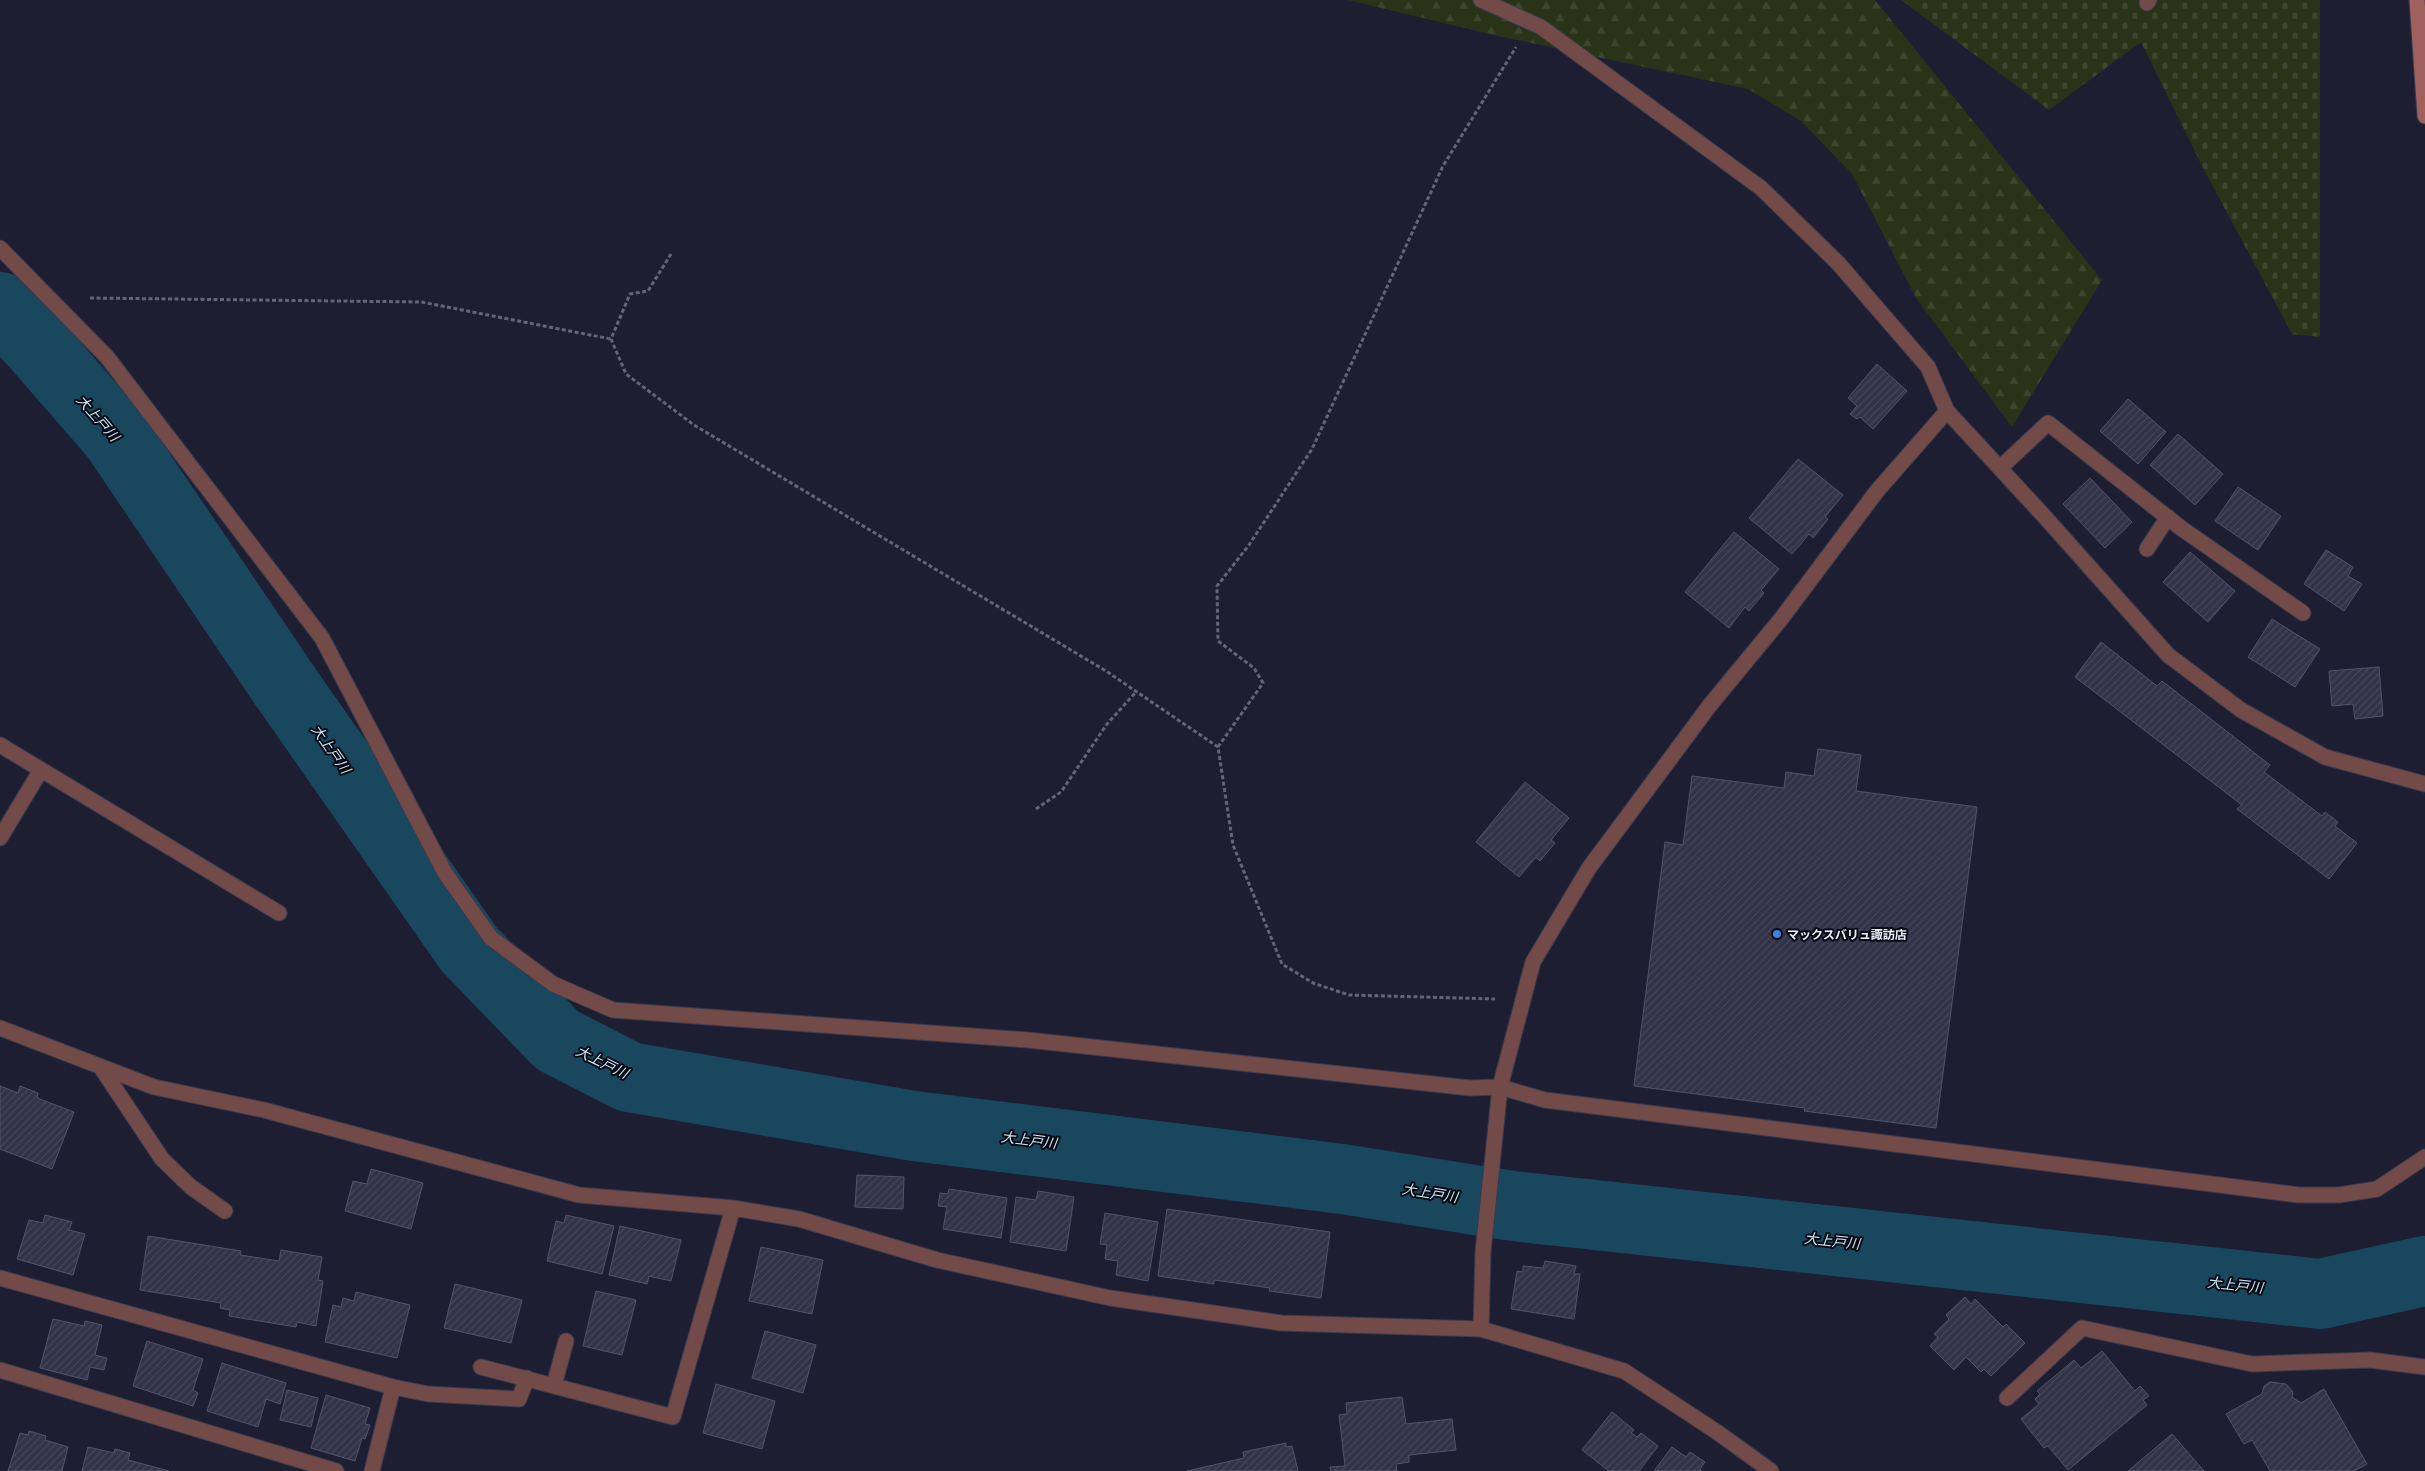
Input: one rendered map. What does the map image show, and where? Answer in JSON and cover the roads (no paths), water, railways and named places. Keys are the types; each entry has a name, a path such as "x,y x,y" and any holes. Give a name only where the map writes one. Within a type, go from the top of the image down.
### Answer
{"main road":[{"path":"2417,0 2425,116"}],"street":[{"path":"1481,0 1541,27 1638,96 1760,188 1838,263 1928,367 1947,411 2168,655 2241,710 2326,757 2425,784"},
{"path":"0,248 107,357 322,638 445,873 490,938 554,984 613,1010 1028,1040 1470,1088 1500,1087 1545,1100 2299,1195 2339,1196 2376,1189 2425,1157"},
{"path":"1481,1329 1483,1252 1500,1087 1533,962 1589,868 1710,705 1780,619 1878,491 1947,411"},
{"path":"2000,468 2048,423 2168,517 2303,613"},
{"path":"2147,549 2168,517"},
{"path":"0,745 279,913"},
{"path":"0,838 41,770"},
{"path":"0,1028 154,1087 264,1110 579,1195 734,1208 799,1219 937,1260 1110,1298 1282,1323 1481,1329 1624,1372 1718,1432 1771,1471"},
{"path":"100,1066 162,1160 191,1187 225,1211"},
{"path":"481,1366 673,1417 734,1208"},
{"path":"0,1278 393,1387 428,1394 519,1399 527,1378"},
{"path":"2007,1398 2082,1328 2252,1364 2370,1360 2425,1367"},
{"path":"554,1385 566,1341"},
{"path":"0,1370 336,1471"},
{"path":"372,1471 393,1387"}],"waterway":[{"name":"大上戸川","path":"0,307 34,342 115,435 287,689 469,949 557,1040 629,1077 914,1126 1342,1179 1513,1206 2320,1294 2425,1271"}],"place":[{"name":"マックスバリュ諏訪店","path":"1777,934"}]}
